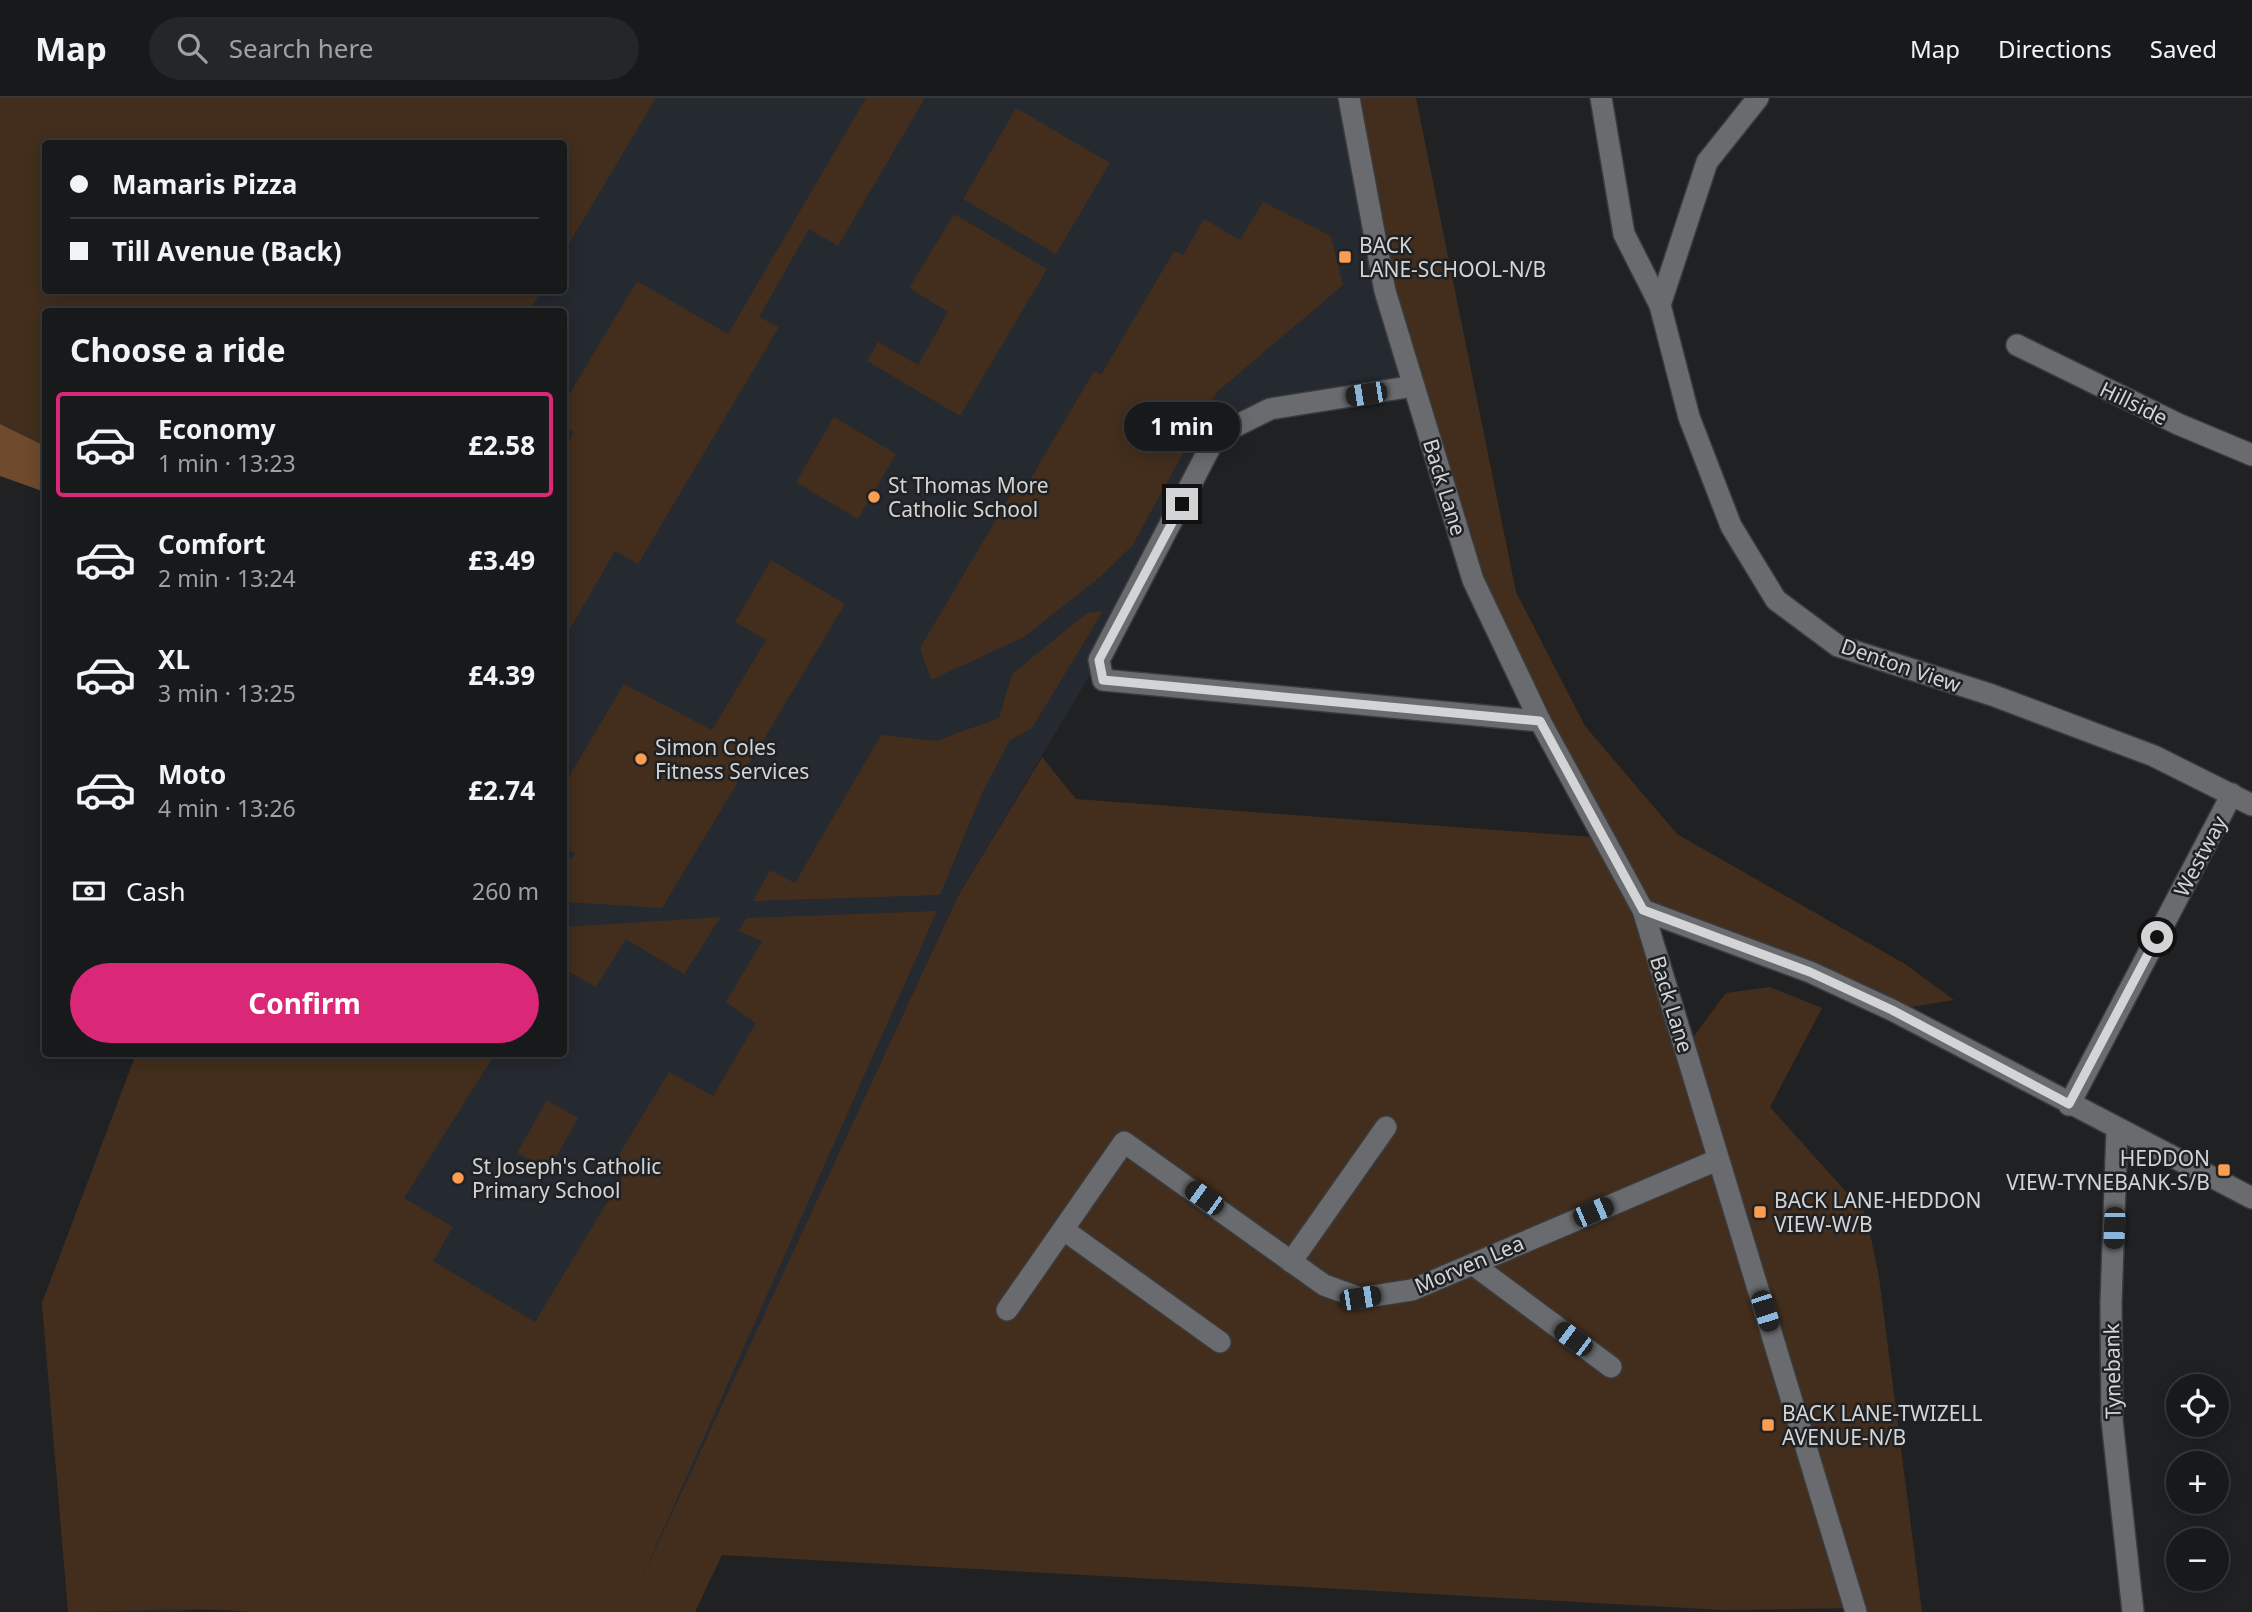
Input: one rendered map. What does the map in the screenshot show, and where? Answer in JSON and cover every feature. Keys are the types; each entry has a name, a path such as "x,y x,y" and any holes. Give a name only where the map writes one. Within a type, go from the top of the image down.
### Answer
{"street":[{"name":"Back Lane","path":"1349,98 1385,291 1473,580 1540,721 1643,910 1856,1610"},
{"name":"Denton View","path":"1601,98 1624,234 1660,305 1689,417 1731,526 1776,600 1838,646 1992,695 2129,747 2252,804"},
{"path":"1660,305 1707,162 1758,98"},
{"name":"Hillside","path":"2017,345 2178,424 2252,455"},
{"path":"1414,386 1270,409 1216,436 1099,660 1103,680 1540,721"},
{"name":"Westway","path":"2069,1104 2232,794"},
{"path":"1643,910 1810,972 1892,1010 2252,1198"},
{"path":"1291,1262 1386,1127"},
{"name":"Tynebank","path":"2117,1129 2111,1303 2112,1420 2133,1612"},
{"name":"Morven Lea","path":"1007,1310 1124,1142 1324,1285 1360,1298 1412,1290 1717,1160"},
{"path":"1064,1230 1220,1342"},
{"path":"1474,1265 1611,1367"}],"shaded area":[{"path":"0,98 1349,98 1414,386 1270,409 1216,436 1099,660 958,896 627,1612 249,1612 202,1608 177,1612 68,1612 42,1303 135,1057 567,1057 567,308 42,308 42,445 0,424"},
{"path":"0,98 656,98 567,247 567,140 42,140 42,294 539,294 530,308 42,308 42,445 0,424"},
{"path":"866,98 925,98 838,246 809,229 759,317 779,327 638,564 615,551 567,634 567,444 574,432 567,428 567,398 637,281 728,334"},
{"path":"1348,98 1416,98 1516,592 1585,726 1677,834 1905,964 1954,1000 1892,1010 1644,910 1688,1044 1726,993 1770,987 1822,1008 1770,1107 1866,1214 1879,1277 1922,1612 1856,1612 1855,1608 1723,1610 722,1555 695,1612 249,1612 181,1609 68,1612 42,1303 135,1057 493,1057 404,1198 453,1227 433,1261 535,1322 627,1169 615,1161 669,1072 713,1096 756,1023 726,1002 762,941 738,931 747,918 937,911 636,1591 958,896 1042,757 1076,799 1605,838 1473,580 1385,291"},
{"path":"1016,108 1110,163 1056,254 963,199"},
{"path":"1263,202 1331,236 1343,285 1217,392 1132,546 1100,577 1024,637 931,680 920,648 1019,481 1027,485 1094,371 1101,375 1174,251 1183,255 1204,219 1240,240"},
{"path":"954,214 1047,269 960,416 867,361 878,342 918,365 948,312 909,288"},
{"path":"834,417 896,454 858,519 796,482"},
{"path":"0,424 42,445 42,491 0,476"},
{"path":"771,560 845,604 662,908 567,902 567,857 571,859 575,854 567,850 567,780 624,684 712,730 766,640 735,622"},
{"path":"1103,611 1032,728 1010,740 982,793 940,895 753,901 770,870 795,883 881,735 936,741 999,718 1012,674 1087,613"},
{"path":"721,917 684,974 626,939 596,987 567,971 567,927"},
{"path":"547,1100 578,1118 549,1170 517,1153"}],"place":[{"name":"BACK LANE-SCHOOL-N/B","path":"1345,257"},
{"name":"St Thomas More Catholic School","path":"874,497"},
{"name":"Simon Coles Fitness Services","path":"641,759"},
{"name":"HEDDON VIEW-TYNEBANK-S/B","path":"2224,1170"},
{"name":"St Joseph's Catholic Primary School","path":"458,1178"},
{"name":"BACK LANE-HEDDON VIEW-W/B","path":"1760,1212"},
{"name":"BACK LANE-TWIZELL AVENUE-N/B","path":"1768,1425"}],"route":[{"path":"1182,504 1099,660 1103,680 1540,721 1643,910 1810,972 1892,1010 2069,1104 2157,937"}]}
